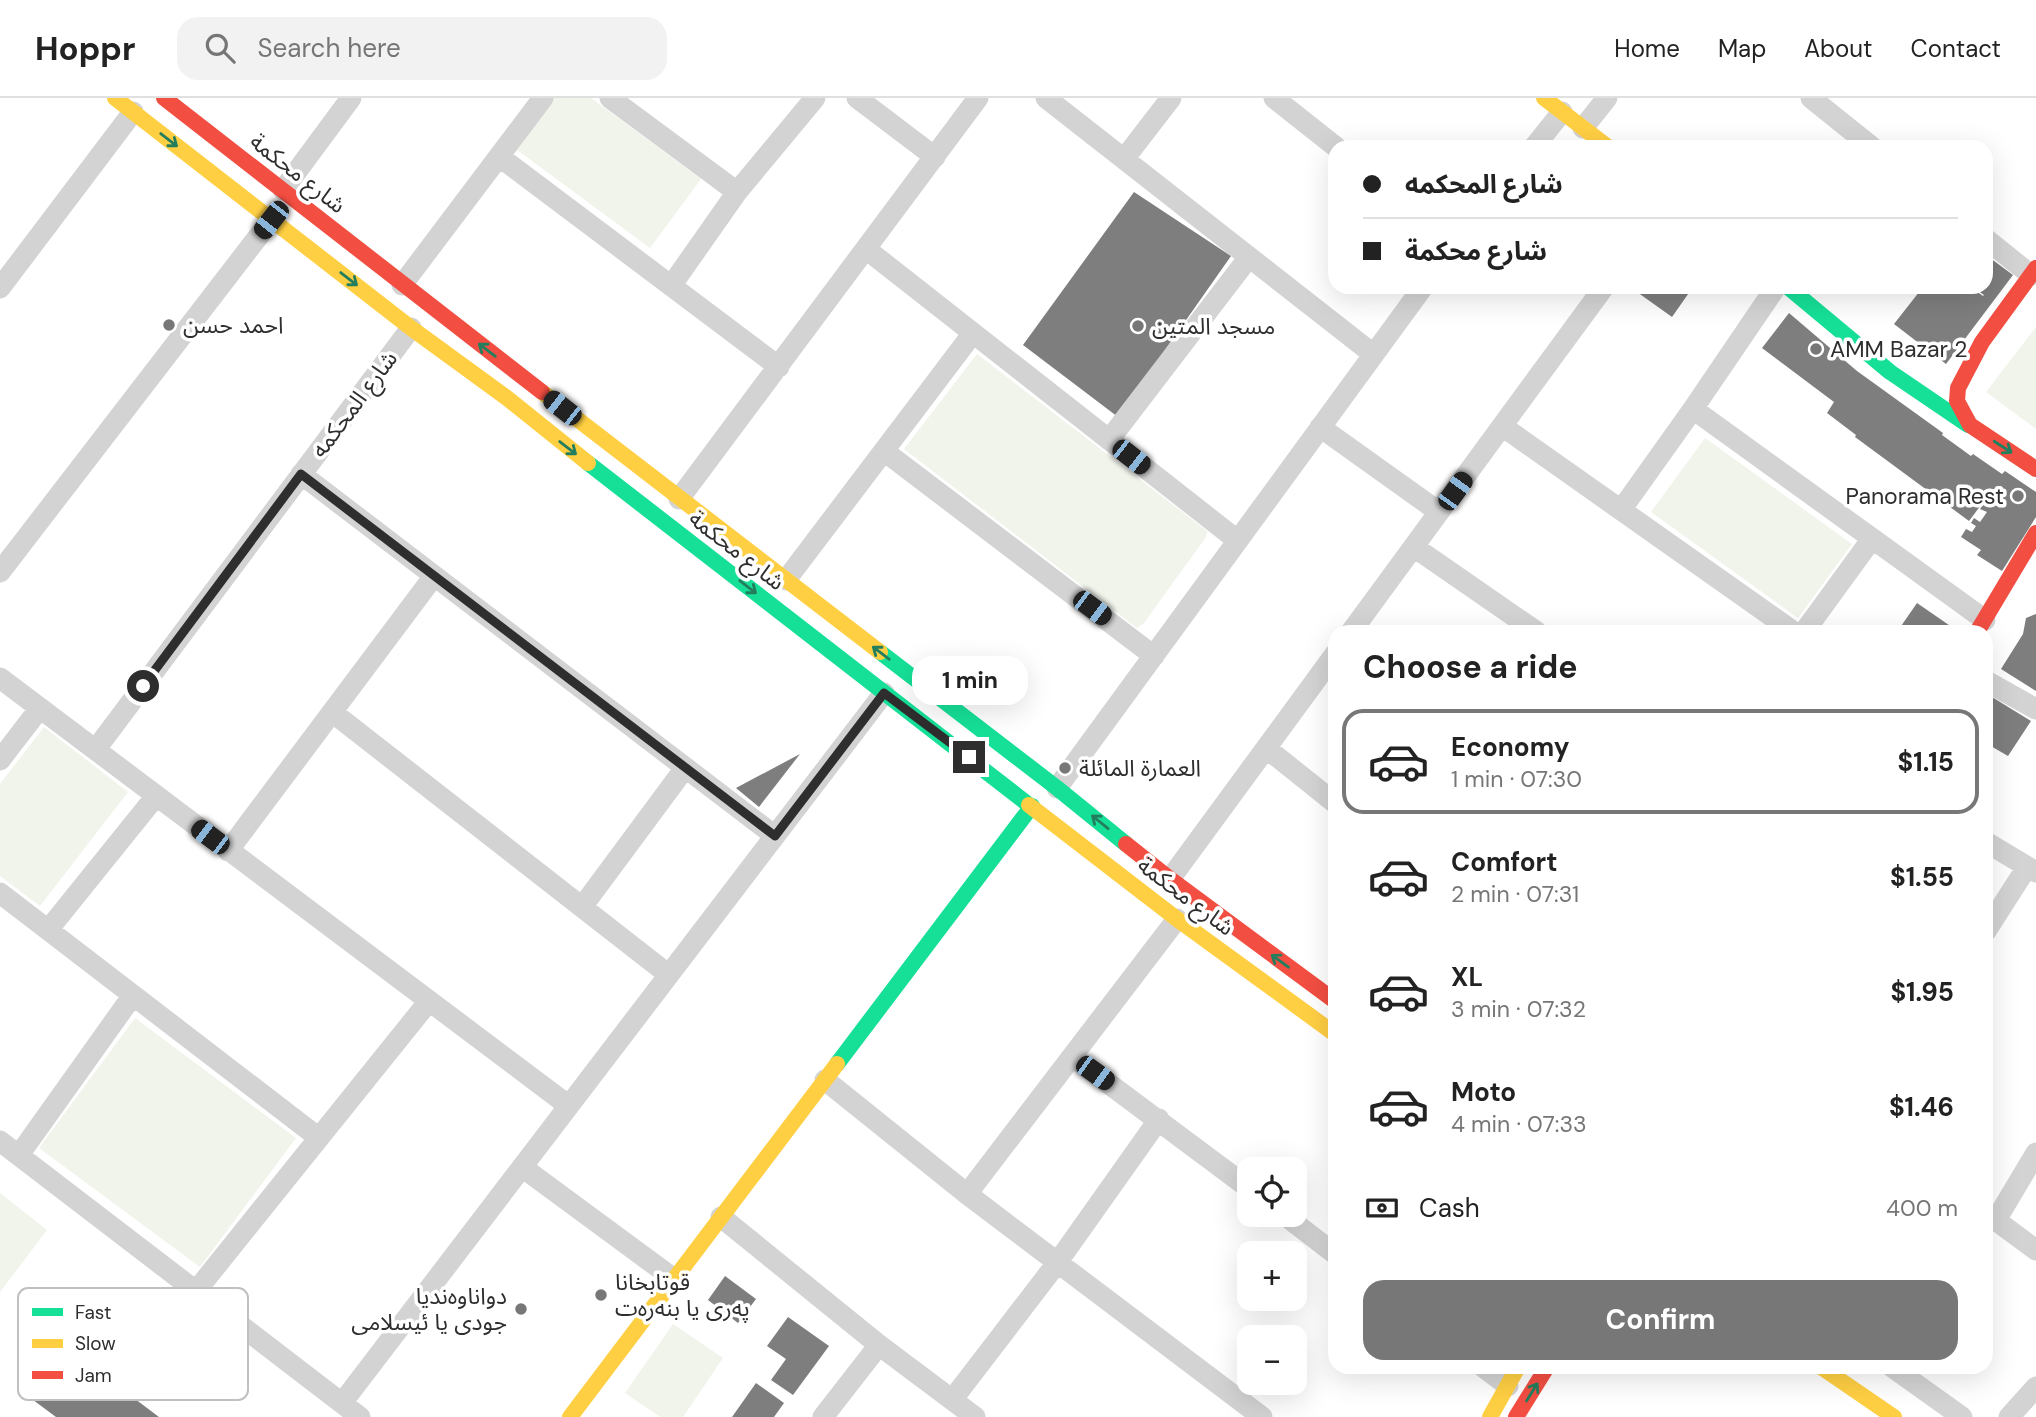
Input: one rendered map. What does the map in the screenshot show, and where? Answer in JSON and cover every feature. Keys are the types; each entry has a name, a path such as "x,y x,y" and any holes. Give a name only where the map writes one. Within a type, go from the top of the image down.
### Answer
{"main road":[{"name":"شارع محكمة","path":"115,98 411,328 507,398 1177,919 1328,1029"},
{"name":"شارع محكمة","path":"164,98 402,285 1057,788 1170,879 1328,996"},
{"path":"1544,98 1599,140"},
{"path":"1969,425 1957,401 1958,388 1982,342 2033,271"},
{"path":"1796,294 1890,372 2036,469"},
{"path":"1955,358 1972,338 1992,328"},
{"path":"1890,372 1913,380 1933,378"},
{"path":"507,398 517,393 523,377"},
{"path":"548,432 554,417 562,408"},
{"path":"1982,625 2036,533"},
{"path":"1993,632 2036,555"},
{"path":"570,1417 1032,806"},
{"path":"1517,1417 1543,1374"},
{"path":"1831,1374 1894,1417"},
{"path":"1490,1417 1513,1376"}],"street":[{"path":"283,190 351,98"},
{"path":"402,285 543,98"},
{"path":"610,98 737,192"},
{"path":"671,286 737,192 815,98"},
{"path":"857,98 934,157"},
{"path":"679,499 978,98"},
{"path":"1046,98 1373,354"},
{"path":"1125,159 1171,98"},
{"path":"1274,98 1328,141"},
{"path":"1583,128 1606,98"},
{"path":"1811,98 1863,140"},
{"path":"0,288 133,111"},
{"path":"1540,140 1562,112"},
{"path":"499,157 779,367"},
{"path":"0,572 271,220"},
{"path":"1993,244 2033,271"},
{"path":"866,249 1237,540"},
{"path":"1109,440 1249,257"},
{"path":"1057,788 1418,294"},
{"path":"1357,625 1599,294"},
{"path":"1621,510 1771,294"},
{"name":"شارع المحكمه","path":"96,749 411,328"},
{"path":"786,580 973,333"},
{"path":"1693,410 1871,540 1980,625"},
{"path":"1502,426 1784,625"},
{"path":"1320,427 1439,512"},
{"path":"884,451 1154,656"},
{"path":"301,474 775,836"},
{"path":"1809,625 1871,540"},
{"path":"1414,547 1527,625"},
{"path":"228,851 434,576"},
{"path":"1170,879 1328,664"},
{"path":"0,678 569,1106"},
{"path":"1993,685 2036,709"},
{"path":"342,1403 884,693"},
{"path":"0,760 40,708"},
{"path":"332,712 669,975"},
{"path":"1266,748 1328,797"},
{"path":"582,907 685,768"},
{"path":"48,930 156,796"},
{"path":"1993,846 2032,870 1993,922"},
{"path":"0,893 319,1138"},
{"path":"967,1194 1177,919"},
{"path":"19,1155 133,995"},
{"path":"198,1288 429,1001"},
{"path":"1073,1057 1237,1179"},
{"path":"825,1080 967,1194 1262,1417"},
{"path":"952,1400 1057,1263 1159,1119"},
{"path":"0,1141 192,1288"},
{"path":"1993,1213 2036,1153"},
{"path":"522,1167 674,1279"},
{"path":"721,1217 879,1345 975,1417"},
{"path":"1993,1218 2036,1250"},
{"path":"1300,1227 1328,1249"},
{"path":"248,1331 360,1417"},
{"path":"824,1417 879,1345"},
{"path":"1902,1374 1962,1417"},
{"path":"2010,1417 2036,1387"}],"shaded area":[{"path":"531,98 591,98 701,179 650,248 501,138"},
{"path":"2036,327 2036,429 1986,392"},
{"path":"977,354 1207,531 1206,537 1144,623 1137,628 904,449"},
{"path":"1705,438 1852,544 1798,618 1651,512"},
{"path":"44,727 128,792 40,906 0,876 0,784"},
{"path":"135,1018 296,1138 200,1267 39,1148"},
{"path":"0,1193 47,1230 0,1292"},
{"path":"673,1324 723,1358 683,1417 660,1417 625,1393"}],"building":[{"path":"1134,192 1231,256 1118,417 1023,345"},
{"path":"1993,260 2013,275 1946,364 1894,324 1918,294 1993,294"},
{"path":"1640,294 1688,294 1672,317"},
{"path":"1789,313 1857,371 1943,433 1942,435 1971,456 1973,454 2002,474 2005,471 2036,492 2036,517 2002,571 1977,555 1981,550 1961,537 1966,529 1972,532 1976,526 1971,523 1974,518 1980,522 1987,512 1980,509 1993,489 1969,521 1855,437 1856,435 1827,413 1834,402 1762,348"},
{"path":"1917,603 1949,625 1902,625"},
{"path":"2036,614 2036,691 2001,669 2023,634 2026,618"},
{"path":"1993,698 2031,721 2008,756 1993,747"},
{"path":"800,754 759,807 736,788"},
{"path":"725,1276 756,1299 738,1323 708,1300"},
{"path":"788,1317 829,1346 793,1395 771,1380 786,1359 767,1346"},
{"path":"756,1383 784,1403 774,1417 732,1417"},
{"path":"33,1400 136,1400 159,1417 56,1417"}],"traffic: fast":[{"path":"1796,294 1890,372 1968,425"},
{"path":"588,463 1029,805"},
{"path":"880,652 1126,844"},
{"path":"837,1064 1032,806"}],"traffic: slow":[{"path":"115,98 588,463"},
{"path":"1544,98 1599,140"},
{"path":"542,392 880,652"},
{"path":"1029,805 1177,919 1328,1029"},
{"path":"570,1417 837,1064"},
{"path":"1490,1417 1514,1374"},
{"path":"1831,1374 1894,1417"}],"traffic: jam":[{"path":"164,98 542,392"},
{"path":"2036,268 1982,342 1958,388 1957,401 1970,425 2036,469"},
{"path":"1981,625 2036,533"},
{"path":"1126,844 1328,996"},
{"path":"1516,1417 1543,1374"}],"place":[{"name":"احمد حسن","path":"169,325"},
{"name":"مسجد المتين","path":"1138,326"},
{"name":"AMM Bazar 2","path":"1816,349"},
{"name":"Panorama Rest","path":"2018,496"},
{"name":"العمارة المائلة","path":"1065,768"},
{"name":"قوتابخانا پەری یا بنەرەت","path":"601,1295"},
{"name":"دواناوەندیا جودی یا ئیسلامی","path":"521,1309"}],"route":[{"path":"143,686 301,474 775,836 884,693 969,757"}]}
